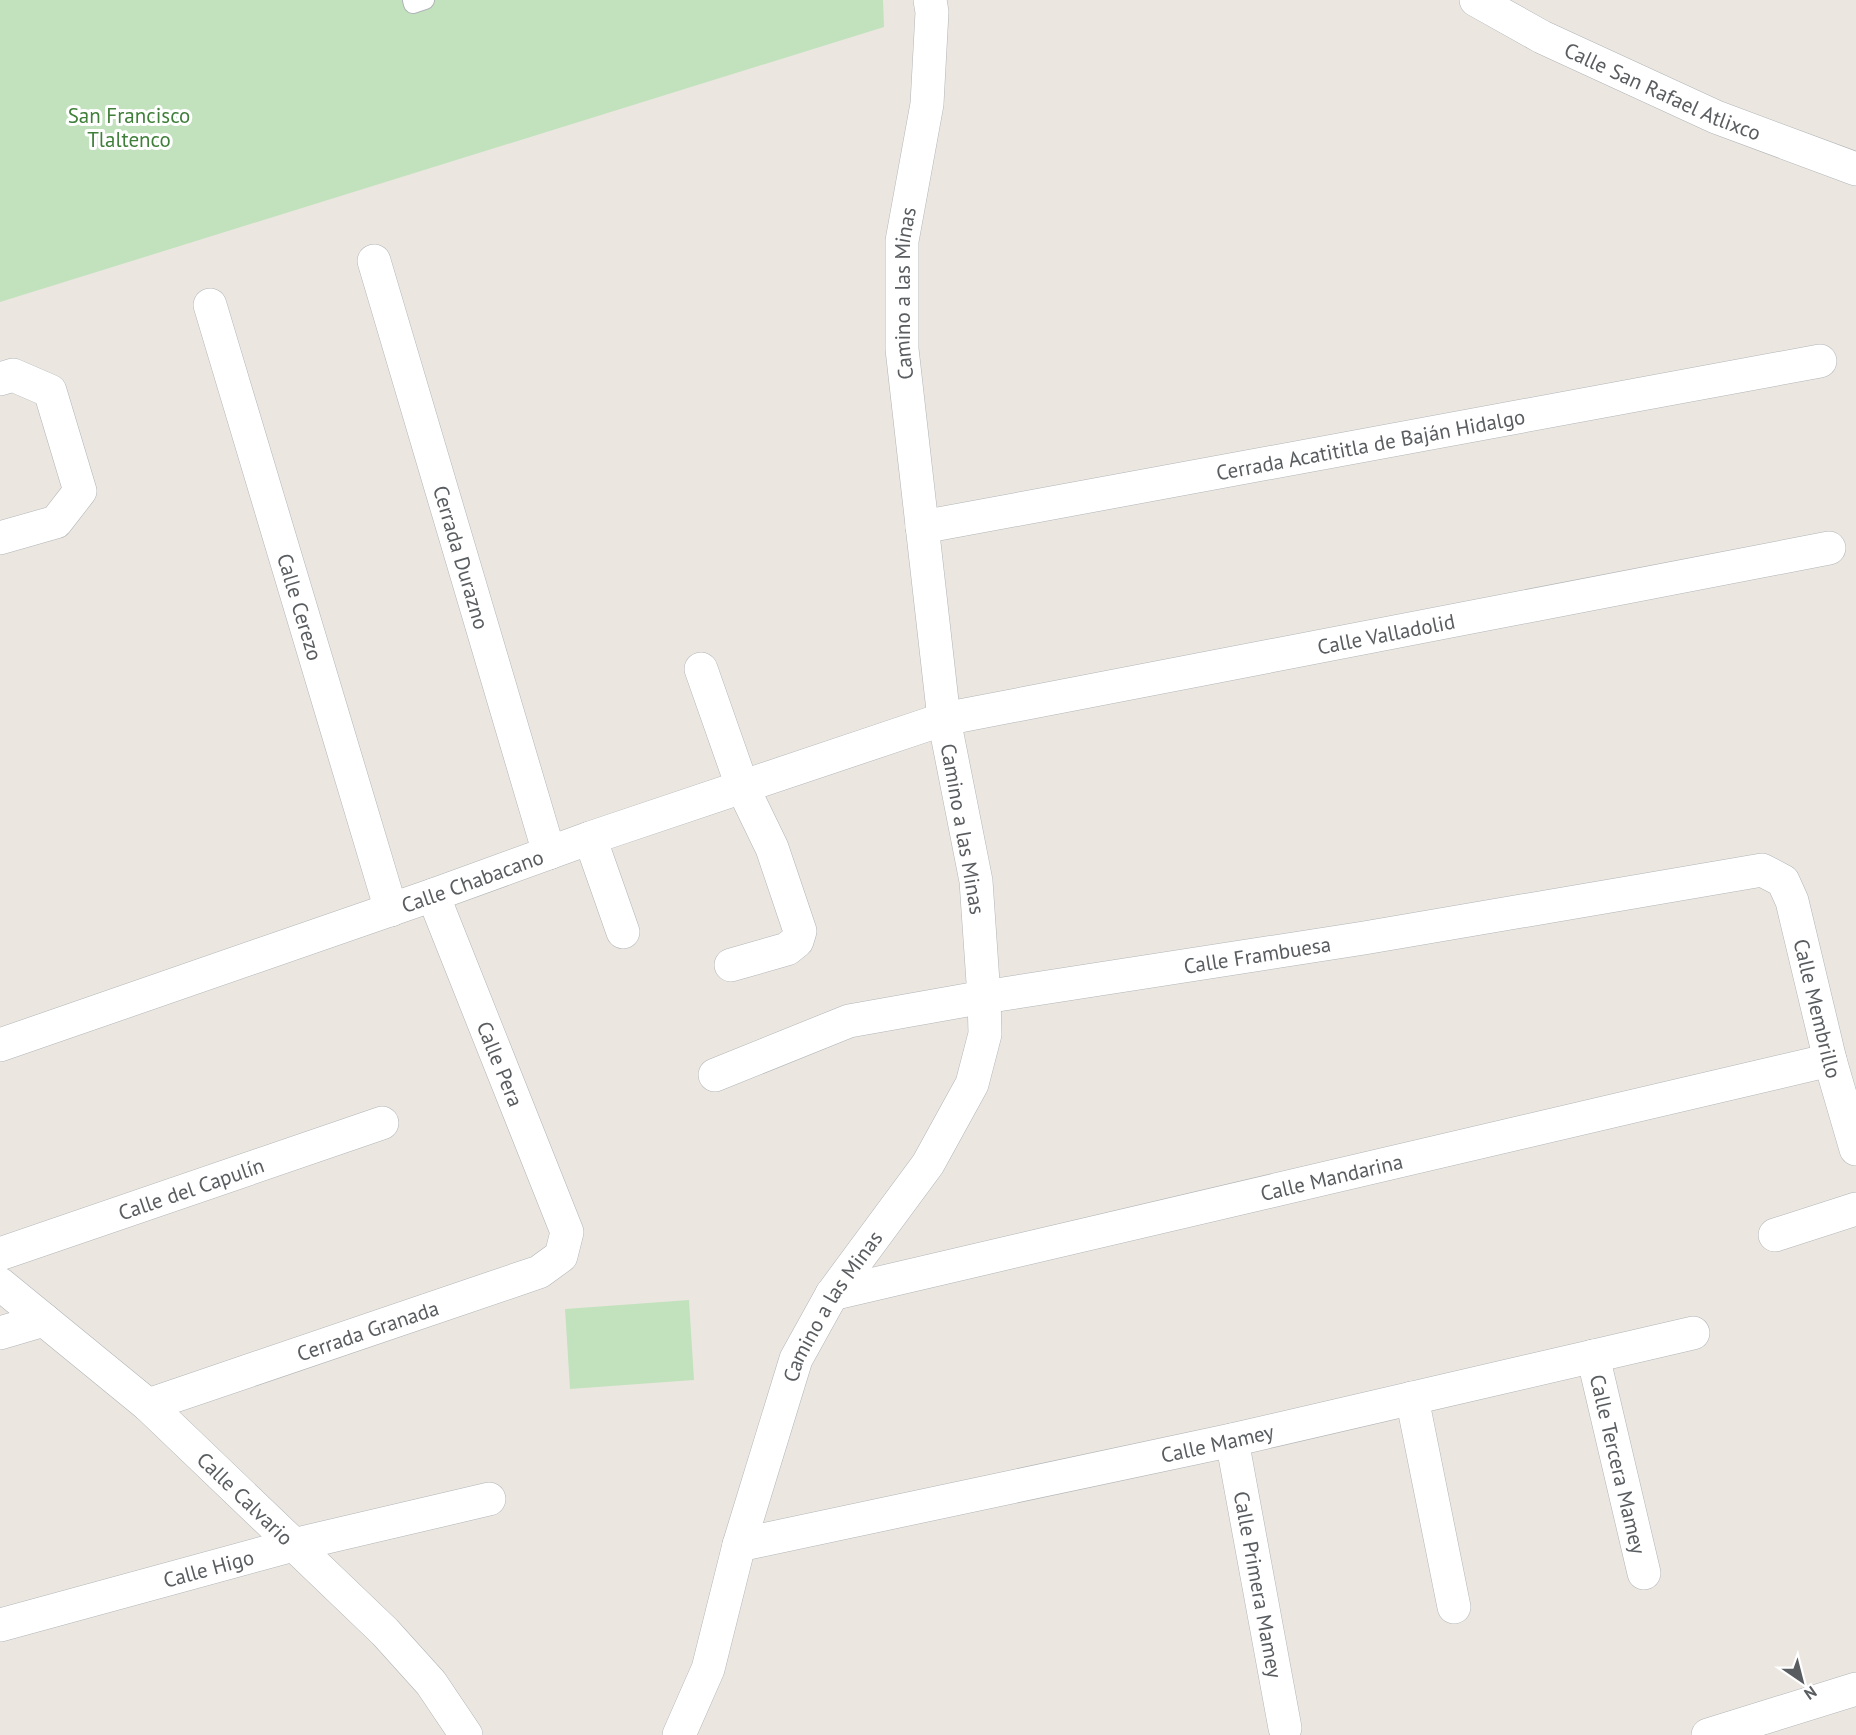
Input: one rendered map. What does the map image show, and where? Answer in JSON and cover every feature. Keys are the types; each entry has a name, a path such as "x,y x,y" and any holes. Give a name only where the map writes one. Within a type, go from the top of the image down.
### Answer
{"street":[{"name":"Camino a las Minas","path":"679,1735 708,1669 739,1545 796,1359 832,1294 928,1164 972,1084 985,1034 976,881 944,719 902,349 902,241 927,104 932,12 930,0"},
{"name":"Calle San Rafael Atlixco","path":"1476,0 1542,37 1716,117 1856,168"},
{"name":"Cerrada Durazno","path":"374,261 549,853"},
{"name":"Calle Cerezo","path":"210,305 391,910"},
{"name":"Cerrada Acatititla de Baján Hidalgo","path":"921,527 1820,361"},
{"path":"0,379 13,375 50,391 80,491 56,522 0,538"},
{"name":"Calle Valladolid","path":"944,719 1829,548"},
{"path":"701,669 742,786 772,848 800,931 797,941 787,949 731,965"},
{"name":"Calle Chabacano","path":"0,1045 391,910 590,838 944,719"},
{"path":"590,838 623,932"},
{"name":"Calle Frambuesa","path":"715,1075 849,1021 1364,938 1762,870 1783,881 1792,901"},
{"name":"Calle Pera","path":"433,895 567,1232"},
{"name":"Calle Membrillo","path":"1792,901 1830,1060 1856,1149"},
{"name":"Calle Mandarina","path":"832,1294 1830,1060"},
{"name":"Calle del Capulín","path":"0,1254 382,1123"},
{"path":"1775,1235 1856,1209"},
{"name":"Cerrada Granada","path":"148,1405 539,1272 561,1256 567,1232"},
{"name":"Calle Calvario","path":"0,1284 148,1405 385,1632 431,1683 466,1735"},
{"path":"0,1332 44,1320"},
{"name":"Calle Mamey","path":"739,1545 1232,1440 1693,1333"},
{"name":"Calle Tercera Mamey","path":"1593,1356 1644,1573"},
{"path":"1412,1398 1454,1607"},
{"name":"Calle Primera Mamey","path":"1232,1440 1285,1728"},
{"name":"Calle Higo","path":"0,1625 293,1545 489,1499"},
{"path":"1708,1735 1856,1689"}],"lane":[{"path":"412,0 413,4 425,0"}],"green space":[{"name":"San Francisco Tlaltenco","path":"0,0 883,0 884,27 0,302"},
{"path":"689,1300 694,1380 570,1389 565,1309"}]}
